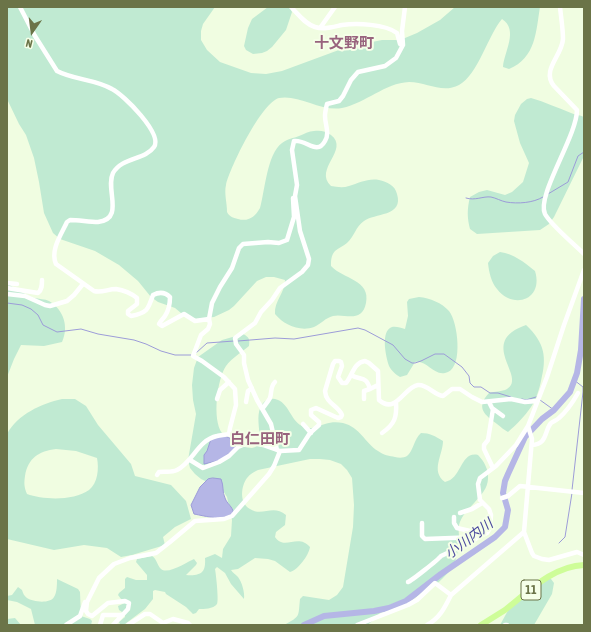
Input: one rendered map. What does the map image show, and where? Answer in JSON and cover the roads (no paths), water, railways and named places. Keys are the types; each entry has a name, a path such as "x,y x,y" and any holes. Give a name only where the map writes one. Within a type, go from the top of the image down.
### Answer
{"main road":[{"name":"11","path":"481,625 503,611 557,571 576,565 584,565"}],"street":[{"path":"20,7 35,36 57,72 101,84 112,89 129,103 143,118 151,129 155,140 155,146 150,152 126,161 114,172 111,181 113,207 111,215 99,222 70,220 67,222 57,242 54,260 56,264 83,284 99,293 116,289 134,295 137,298 136,304 128,311 128,314 131,316 144,313 148,309 153,295 157,293 166,293 170,297 169,307 165,316 161,320 160,324 162,326 184,314 195,321 209,319"},
{"path":"291,7 304,21 313,27 320,28 360,24 392,28 397,33 400,44 403,45"},
{"path":"320,28 335,7"},
{"path":"113,625 128,609 129,603 125,601 108,603 92,616 86,611 87,602 99,578 114,564 130,558 156,553 195,521 224,520 232,516 269,474 274,466 279,450 271,424 248,380 244,363 244,355 236,344 236,338 255,323 261,312 280,288 302,272 308,265 309,259 300,231 295,196 296,185 292,150 294,141 298,140 315,147 322,146 328,135 325,116 327,104 339,101 351,80 358,72 385,66 396,58 403,45 402,31 405,7"},
{"path":"560,7 563,39 561,49 550,70 549,76 554,86 577,110 577,114 574,128 547,190 543,207 544,213 551,222 584,254"},
{"path":"229,434 236,405 235,389 229,382 202,361 193,356 201,335 208,329 210,324 209,319 212,303 232,268 238,248 243,244 268,242 279,243 287,240 294,217 292,205 296,185"},
{"path":"408,582 412,581 427,567 439,560 441,556 487,533 490,528 491,515 489,509 480,500 478,484 480,478 493,468 516,445 528,426 584,270"},
{"path":"7,288 38,293 40,292 42,286 42,280"},
{"path":"7,283 17,284"},
{"path":"7,294 25,296 50,306 67,301 74,296 83,284"},
{"path":"190,460 203,468 219,462 244,444 250,442 255,442 279,450 299,450 311,433 319,425 319,422 311,415 310,412 313,408 338,418 342,415 339,410 331,405 324,391 335,361 341,362 342,366 338,377 342,383 346,383 357,363 364,361 369,363 378,371 379,400 382,403 388,404 396,402 413,386 419,385 423,385 439,396 443,396 452,389 460,388 476,400 482,402 511,399 525,402 538,399"},
{"path":"351,375 356,378 363,378 366,380 370,389"},
{"path":"217,399 220,390 229,382"},
{"path":"262,409 270,397 271,388 275,382"},
{"path":"364,399 364,391 378,385"},
{"path":"246,402 248,391 252,388"},
{"path":"532,445 545,439 551,424 570,406 578,393"},
{"path":"382,433 391,427 394,421 396,402"},
{"path":"489,402 493,409 503,416"},
{"path":"493,409 488,440 484,445 484,449 493,468"},
{"path":"303,424 311,433"},
{"path":"528,426 532,439 532,445 524,532 534,556 549,560 577,552 584,555"},
{"path":"157,476 159,472 171,472 178,470 190,460 207,440 216,436 229,434 244,444"},
{"path":"502,498 508,496 520,486 584,493"},
{"path":"460,513 472,509 482,503"},
{"path":"454,517 454,523 457,528 470,530 478,537"},
{"path":"422,523 422,536 425,539 478,537"},
{"path":"427,625 438,618 446,606 451,594 524,532"},
{"path":"357,625 408,605 417,600 435,583 451,594"},
{"path":"66,625 80,616 84,602 87,602"},
{"path":"128,625 135,623 145,614 150,614 160,624 173,619 188,623 190,625"},
{"path":"100,625 103,615 122,615"}],"water":[{"path":"221,435 231,439 236,447 221,460 204,464 204,455 211,439"},
{"path":"208,479 221,479 224,496 233,512 225,517 209,517 194,514 191,505 200,487"}],"waterway":[{"path":"548,194 568,182 578,156 584,152"},
{"path":"466,198 473,199 491,197 506,202 520,203 535,201 543,197"},
{"name":"小川内川","path":"304,625 324,616 374,611 389,608 406,601 441,574 495,537 505,527 508,510 503,493 505,481 525,437 542,419 554,410 570,392 577,373 581,350 584,299"},
{"path":"7,303 22,305 31,309 38,315 43,325 57,332 81,329 98,334 134,340 175,355 191,355"},
{"path":"238,341 275,338 294,339 358,328 365,330 393,345 405,359 412,363 421,361 435,354 444,354 462,367 469,376 470,383 474,387 481,387 490,393 498,393 511,397"},
{"path":"196,353 207,343 234,341"},
{"path":"572,490 583,392 583,387 574,380"},
{"path":"522,399 526,400 536,397"},
{"path":"540,400 554,410"},
{"path":"559,543 565,537 572,493"}],"district":[{"name":"十文野町","path":"344,43"},
{"name":"白仁田町","path":"260,439"}]}
